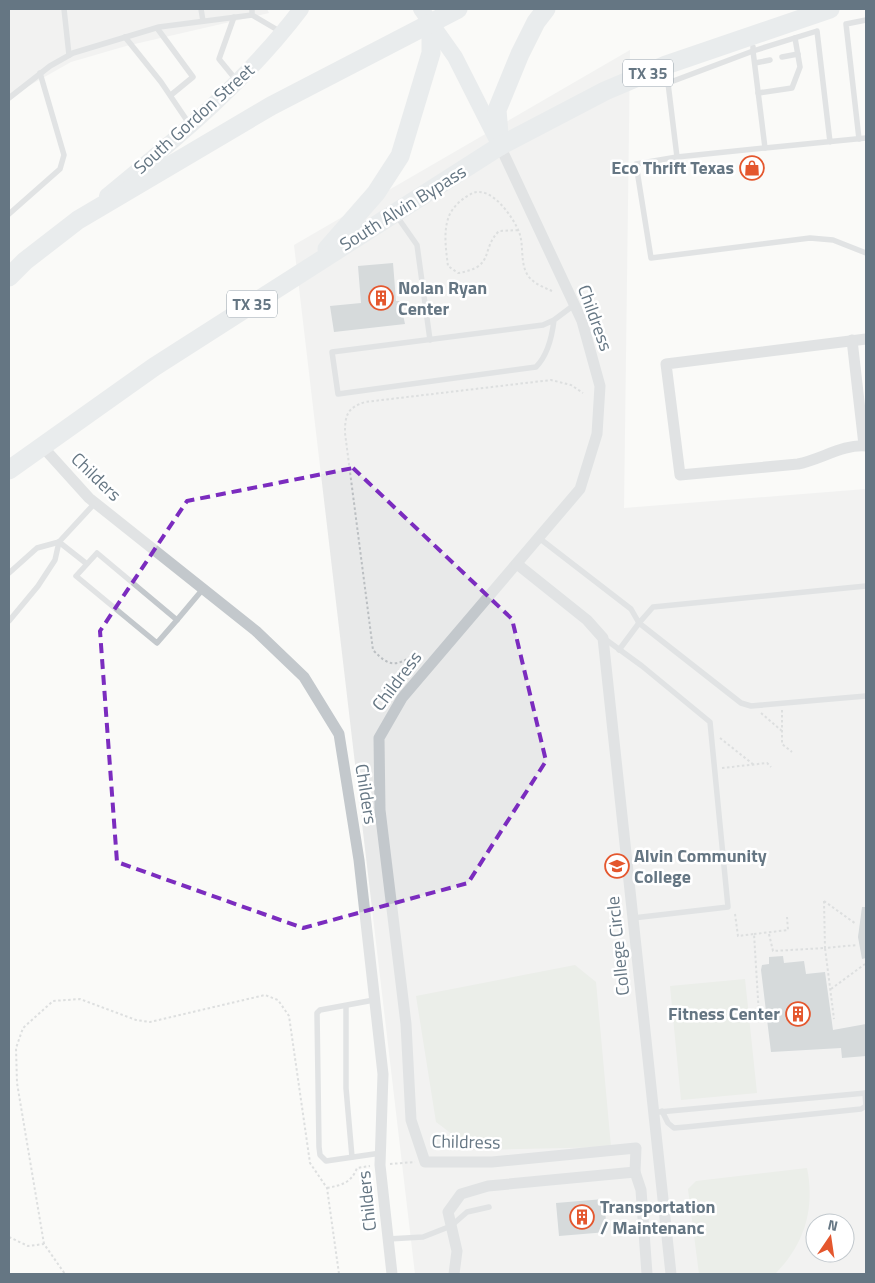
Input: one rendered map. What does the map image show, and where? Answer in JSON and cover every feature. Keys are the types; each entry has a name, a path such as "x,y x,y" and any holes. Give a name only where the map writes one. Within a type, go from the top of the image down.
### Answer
{"main road":[{"name":"South Gordon Street","path":"78,220 191,126 238,82 282,33 300,9"},
{"path":"9,277 25,261 78,220 426,16 458,9"},
{"path":"500,146 497,110 520,54 536,22 546,9"},
{"name":"South Alvin Bypass","path":"9,470 154,368 500,146 605,91 667,74 752,43 830,9"},
{"path":"426,16 455,57 500,146"},
{"path":"312,266 376,193 400,156 431,53 426,16"}],"street":[{"name":"Childress","path":"500,146 582,321 600,386 597,434 580,489 402,698 379,738 380,810 406,1024 411,1120 425,1162 492,1162 636,1148 636,1172 641,1190 647,1274"},
{"path":"852,340 865,445 844,448 814,461 798,464 680,475 666,364 852,340 866,339"},
{"name":"Childers","path":"42,446 95,503 256,631 304,677 339,734 359,860 382,1074 383,1161 391,1274"},
{"path":"517,564 586,620 603,638"},
{"name":"College Circle","path":"603,638 633,918 658,1112 671,1274"},
{"path":"454,1274 457,1251 448,1212 461,1194 488,1186 636,1172"}],"lane":[{"path":"64,9 69,55"},
{"path":"202,9 203,21"},
{"path":"9,98 69,55 157,28 234,17 252,12 282,33"},
{"path":"234,17 219,59 238,82"},
{"path":"859,139 846,24 866,20"},
{"path":"157,28 193,77 171,95"},
{"path":"764,148 752,43 795,38 818,31 830,142"},
{"path":"125,37 171,95 191,126"},
{"path":"758,93 792,88 800,67 795,38"},
{"path":"782,57 798,54"},
{"path":"755,63 770,60"},
{"path":"9,214 60,169 64,155 40,74"},
{"path":"667,74 677,157"},
{"path":"866,138 677,157 636,164 651,258 810,238 832,240 866,253"},
{"path":"394,214 416,245 430,340"},
{"path":"554,320 552,336 543,361 536,368 338,394 332,352 543,325 554,320 574,305"},
{"path":"9,621 38,586 55,560 59,542 95,503"},
{"path":"539,538 631,609 639,623 741,703 750,706 866,696"},
{"path":"59,542 87,564"},
{"path":"9,573 38,548 59,542"},
{"path":"177,620 96,553 76,576 157,643 177,620 203,589"},
{"path":"619,650 653,606 866,586"},
{"path":"603,638 642,666 710,722 728,907 633,918"},
{"path":"374,1000 320,1010 317,1013 319,1147 320,1155 326,1161 352,1157 383,1161"},
{"path":"346,1006 346,1088 352,1157"},
{"path":"866,1093 866,1106 861,1109 674,1128 658,1112 866,1093"},
{"path":"388,1239 423,1237 451,1226 467,1212 489,1207"}],"path":[{"path":"518,230 499,231 492,237 489,254 482,264 470,271 458,273 448,266 445,246 449,216 458,203 470,194 479,191 488,193 514,222 518,230 526,273 538,285 552,291"},
{"path":"415,654 402,663 390,664 382,660 373,650 345,433 345,416 349,410 365,402 551,380 571,385 583,393"},
{"path":"782,710 782,744 792,752"},
{"path":"761,712 782,731"},
{"path":"716,736 754,766"},
{"path":"720,769 767,763 771,766"},
{"path":"834,1019 825,948 824,901 856,924"},
{"path":"735,914 738,936 769,934 788,930 787,917"},
{"path":"751,1018 759,1015 754,934"},
{"path":"769,934 773,951 857,945"},
{"path":"830,989 865,964"},
{"path":"65,1274 44,1244 18,1083 16,1048 23,1028 53,1001 80,999 136,1020 150,1022 265,995 278,1000 289,1016 310,1163 327,1188 339,1274"},
{"path":"327,1188 342,1185 353,1178 357,1168 383,1161 414,1162"},
{"path":"9,1237 28,1246 44,1244"}],"highlighted area":[{"path":"353,468 512,619 546,761 468,883 303,928 117,862 100,631 187,501"}],"shaded area":[{"path":"9,9 267,9 269,13 126,46 71,62 9,97"},
{"name":"Alvin Community College","path":"630,50 624,508 866,489 866,1274 415,1274 294,245"},
{"path":"575,965 596,982 611,1147 473,1150 436,1122 416,996"},
{"path":"745,979 757,1093 681,1100 670,986"},
{"path":"807,1168 810,1197 808,1213 805,1213 805,1224 794,1250 776,1273 699,1274 688,1189 696,1181"}],"building":[{"name":"Nolan Ryan Center","path":"393,263 396,301 400,301 405,324 334,332 330,306 361,303 358,266"},
{"path":"862,907 866,907 866,958 862,959 858,937"},
{"name":"Fitness Center","path":"783,956 784,963 804,961 806,974 825,972 833,1030 866,1024 866,1056 842,1058 841,1048 771,1052 761,970 762,965 769,964 769,957"},
{"name":"Transportation / Maintenanc","path":"604,1199 607,1232 559,1236 556,1203"}],"place":[{"name":"Eco Thrift Texas","path":"752,168"},
{"name":"Nolan Ryan Center","path":"381,298"},
{"name":"Alvin Community College","path":"617,866"},
{"name":"Fitness Center","path":"798,1014"},
{"name":"Transportation / Maintenanc","path":"582,1217"}]}
